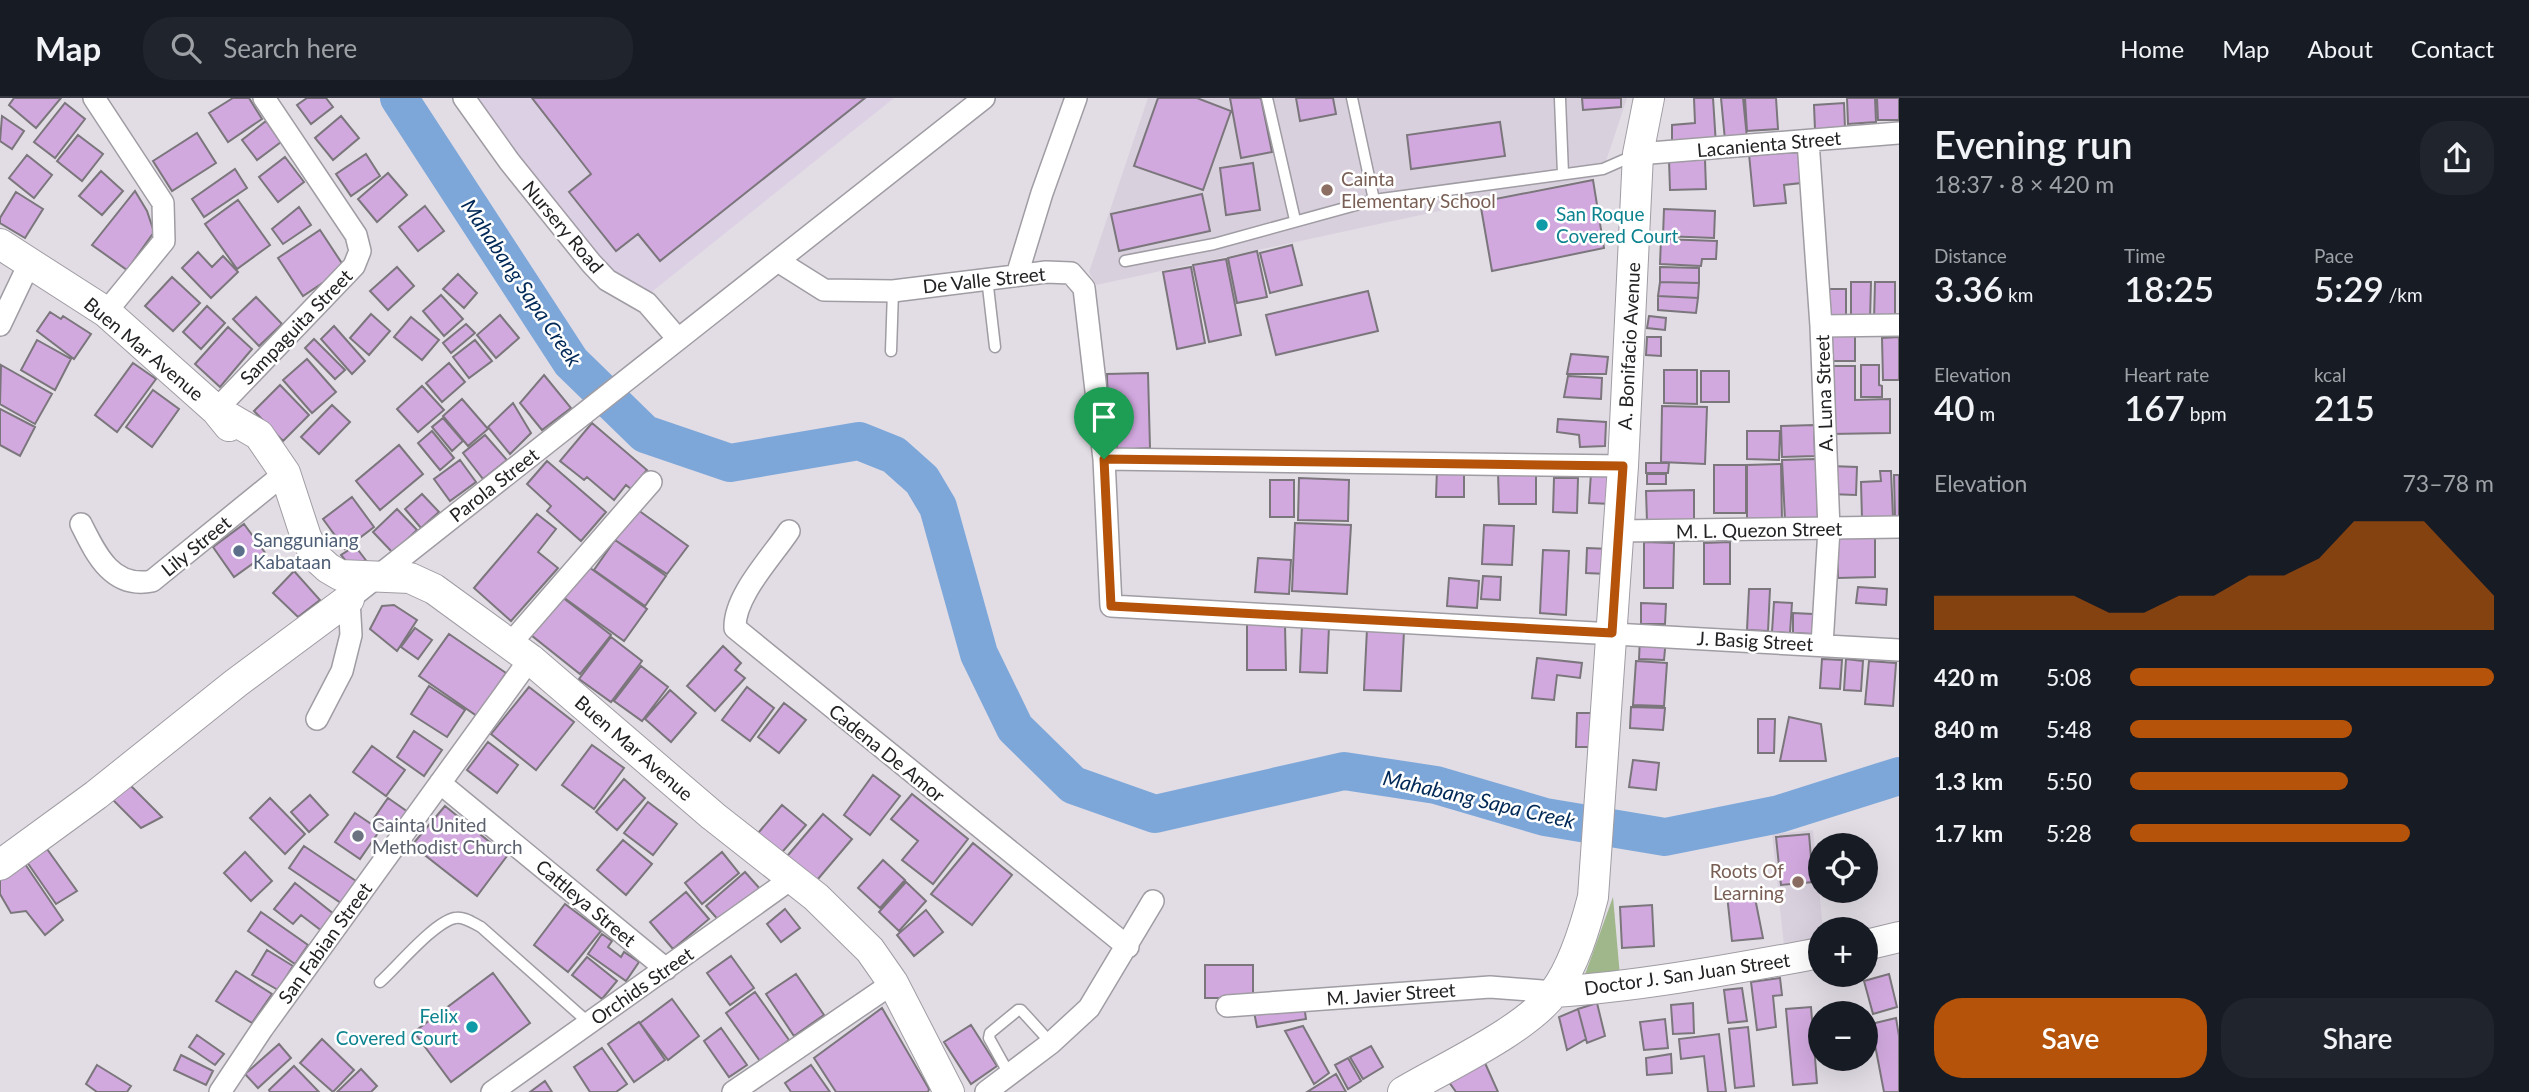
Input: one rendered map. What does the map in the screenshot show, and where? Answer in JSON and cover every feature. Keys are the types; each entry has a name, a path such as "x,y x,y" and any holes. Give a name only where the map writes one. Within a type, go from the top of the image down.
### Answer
{"street":[{"path":"94,98 163,203 164,241 106,312"},
{"name":"Sampaguita Street","path":"216,410 354,266 360,251 356,235 264,98"},
{"name":"Nursery Road","path":"464,98 509,161 591,263 607,280 647,303 678,339"},
{"name":"Parola Street","path":"0,865 96,795 236,682 376,579 984,98"},
{"path":"1017,275 1038,205 1076,98"},
{"name":"A. Bonifacio Avenue","path":"1403,1092 1514,1026 1554,992 1587,920 1595,880 1595,846 1619,531 1638,154 1649,98"},
{"name":"Lacanienta Street","path":"1638,154 1899,133"},
{"name":"A. Luna Street","path":"1808,141 1821,326 1829,529 1822,645"},
{"name":"Buen Mar Avenue","path":"0,244 106,312 216,410 259,435 285,473 306,537 316,557 328,568 340,575 376,579 410,578 434,589 520,652 846,926 870,950 893,983 948,1092"},
{"name":"De Valle Street","path":"778,261 824,290 893,291 1046,272 1071,273 1084,288 1104,459 1111,606"},
{"path":"0,325 30,262"},
{"path":"1821,326 1899,326"},
{"path":"1104,459 1623,466"},
{"name":"Lily Street","path":"81,524 99,558 117,577 136,582 152,581 285,473"},
{"name":"San Fabian Street","path":"220,1092 262,1029 440,783 520,652 651,482"},
{"name":"M. L. Quezon Street","path":"1619,531 1899,527"},
{"name":"Cadena De Amor","path":"789,531 742,600 735,613 735,628 1128,947"},
{"path":"317,719 342,671 351,635 349,599"},
{"name":"J. Basig Street","path":"1111,606 1899,650"},
{"name":"Cattleya Street","path":"440,783 666,969"},
{"name":"Orchids Street","path":"492,1092 791,878"},
{"path":"986,1092 1051,1043 1089,1008 1128,947 1153,901"},
{"path":"1878,942 1899,937"},
{"name":"Doctor J. San Juan Street","path":"1554,992 1723,971 1808,955"},
{"path":"733,1092 893,983"},
{"name":"M. Javier Street","path":"1227,1006 1490,987 1554,992"}],"lane":[{"path":"1267,98 1295,220"},
{"path":"1352,98 1374,200"},
{"path":"1560,99 1563,174"},
{"path":"1125,261 1214,244 1374,200 1603,169 1638,154"},
{"path":"987,278 995,347"},
{"path":"891,351 893,291"},
{"path":"380,982 440,926 456,918 467,919 481,927 589,1023"},
{"path":"1009,1074 989,1038 990,1033 1018,1010 1021,1010 1051,1043"}],"shaded area":[{"path":"469,98 894,98 649,294 595,263"},
{"name":"Cainta Elementary School","path":"1148,98 1627,98 1601,176 1096,285 1089,272"},
{"name":"Roots Of Learning","path":"1813,830 1813,833 1808,833 1808,903 1820,903 1822,917 1808,917 1808,942 1784,945 1772,834"}],"green space":[{"path":"1613,897 1620,976 1583,980"}],"building":[{"path":"14,98 61,98 36,128 9,105"},
{"path":"233,98 249,98 262,119 228,142 209,113"},
{"path":"307,98 326,98 333,107 311,124 297,105"},
{"path":"532,98 865,98 660,261 638,234 616,251 569,192 591,174"},
{"path":"1158,98 1197,98 1231,111 1203,190 1134,166"},
{"path":"1230,98 1261,98 1272,152 1241,158"},
{"path":"1296,98 1333,98 1336,114 1300,121"},
{"path":"1582,98 1621,98 1621,107 1583,110"},
{"path":"1694,98 1713,98 1716,145 1672,145 1672,125 1695,123"},
{"path":"1721,98 1743,98 1747,138 1725,140"},
{"path":"1745,98 1776,98 1778,129 1747,131"},
{"path":"1847,98 1875,98 1876,122 1848,124"},
{"path":"1877,98 1899,98 1899,120 1878,120"},
{"path":"65,103 85,119 55,158 34,142"},
{"path":"1844,103 1845,128 1815,130 1814,105"},
{"path":"2,116 24,131 12,149 0,141"},
{"path":"341,116 359,138 333,160 315,138"},
{"path":"266,121 281,142 257,160 242,140"},
{"path":"1500,122 1505,156 1411,169 1407,135"},
{"path":"197,133 216,163 172,191 153,161"},
{"path":"78,135 103,154 82,181 57,161"},
{"path":"1798,149 1801,183 1784,185 1786,203 1754,206 1749,154"},
{"path":"366,154 380,176 351,196 336,174"},
{"path":"27,155 52,175 34,198 9,178"},
{"path":"285,157 304,182 278,202 259,177"},
{"path":"1705,159 1706,189 1670,190 1669,160"},
{"path":"1253,163 1260,210 1226,215 1220,168"},
{"path":"235,169 247,188 204,217 192,199"},
{"path":"101,171 123,191 102,215 79,196"},
{"path":"388,173 407,195 377,222 358,199"},
{"name":"San Roque Covered Court","path":"1593,180 1604,248 1492,271 1480,202"},
{"path":"135,191 147,211 154,232 127,270 92,245"},
{"path":"16,192 43,209 25,238 0,223 0,218"},
{"path":"1202,194 1210,231 1119,251 1111,214"},
{"path":"238,200 270,245 237,269 205,224"},
{"path":"425,206 444,231 418,251 399,227"},
{"path":"299,207 311,225 283,244 272,229"},
{"path":"1664,209 1715,211 1714,238 1663,236"},
{"path":"320,230 345,268 303,296 278,258"},
{"path":"1661,239 1717,241 1716,259 1702,259 1701,266 1660,264"},
{"path":"1292,245 1302,285 1270,293 1260,253"},
{"path":"1257,251 1267,297 1237,303 1228,258"},
{"path":"198,252 212,267 223,256 238,272 211,298 182,268"},
{"path":"1226,259 1241,335 1209,342 1193,265"},
{"path":"397,267 414,286 388,310 370,291"},
{"path":"1191,267 1205,343 1177,349 1163,272"},
{"path":"1660,267 1699,268 1699,283 1660,282"},
{"path":"458,274 477,293 464,308 443,289"},
{"path":"172,277 200,303 173,331 145,306"},
{"path":"1660,282 1699,283 1698,298 1658,296"},
{"path":"1851,282 1871,282 1870,320 1851,320"},
{"path":"1875,282 1895,282 1895,321 1874,321"},
{"path":"1828,289 1846,289 1846,320 1828,320"},
{"path":"1368,291 1378,331 1276,355 1266,315"},
{"path":"441,295 463,319 444,336 423,311"},
{"path":"1658,296 1698,298 1696,313 1658,310"},
{"path":"256,297 282,324 259,346 233,319"},
{"path":"207,306 225,323 201,349 183,332"},
{"path":"50,312 61,319 63,316 91,334 74,359 37,331"},
{"path":"371,314 390,331 369,355 350,338"},
{"path":"500,315 519,338 496,358 477,335"},
{"path":"1649,316 1666,318 1665,330 1647,328"},
{"path":"411,317 439,340 422,360 394,337"},
{"path":"466,324 475,333 451,353 443,343"},
{"path":"334,326 365,361 352,374 321,339"},
{"path":"228,327 252,349 220,387 195,364"},
{"path":"1855,335 1855,361 1828,361 1828,336"},
{"path":"1647,337 1661,337 1661,356 1646,355"},
{"path":"1899,337 1899,380 1883,380 1882,338"},
{"path":"314,339 345,370 335,379 305,348"},
{"path":"37,340 71,359 55,390 21,370"},
{"path":"475,340 492,361 469,378 453,357"},
{"path":"1571,354 1608,357 1606,374 1567,374"},
{"path":"307,359 336,392 312,413 283,380"},
{"path":"133,363 156,379 117,432 95,415"},
{"path":"449,363 465,382 442,402 426,383"},
{"path":"1,365 52,394 35,424 0,404"},
{"path":"1861,365 1879,365 1882,397 1861,397"},
{"path":"1830,366 1855,366 1855,400 1890,399 1890,433 1830,434"},
{"path":"1664,370 1697,370 1697,404 1664,403"},
{"path":"1701,371 1729,371 1729,402 1701,402"},
{"path":"1148,373 1150,448 1117,450 1116,417 1108,417 1107,374"},
{"path":"544,375 571,408 542,430 520,403"},
{"path":"1568,376 1602,378 1601,399 1564,397"},
{"path":"280,385 309,415 283,441 254,411"},
{"path":"422,386 444,410 418,432 397,409"},
{"path":"153,390 179,409 152,447 126,427"},
{"path":"462,399 488,429 468,446 443,416"},
{"path":"513,403 531,433 510,454 488,427"},
{"path":"332,405 350,422 319,454 301,437"},
{"path":"1662,406 1707,407 1705,464 1661,462"},
{"path":"0,409 35,427 20,456 0,445"},
{"path":"443,418 463,441 452,451 432,427"},
{"path":"1558,419 1606,422 1605,446 1580,447 1579,435 1557,432"},
{"path":"592,423 647,470 631,489 626,485 614,500 587,477 584,480 560,461"},
{"path":"1814,425 1815,456 1782,457 1781,426"},
{"path":"432,431 454,458 440,470 418,443"},
{"path":"1747,431 1780,431 1779,460 1747,459"},
{"path":"485,435 507,460 483,479 463,453"},
{"path":"399,445 423,474 380,510 356,481"},
{"path":"1816,459 1818,519 1785,520 1782,460"},
{"path":"460,460 476,482 450,501 434,479"},
{"path":"547,461 606,512 581,541 547,511 551,506 527,484"},
{"path":"1646,463 1669,463 1668,473 1646,473"},
{"path":"1781,464 1782,521 1747,521 1747,465"},
{"path":"1714,465 1746,465 1746,513 1714,513"},
{"path":"1830,466 1857,467 1856,495 1829,494"},
{"path":"1437,469 1464,470 1464,497 1436,497"},
{"path":"1880,471 1891,471 1893,518 1862,519 1861,482 1881,481"},
{"path":"1498,473 1536,473 1536,504 1499,504"},
{"path":"1591,473 1614,473 1612,504 1589,503"},
{"path":"1647,474 1666,474 1666,484 1647,484"},
{"path":"1894,475 1899,475 1899,516 1895,516"},
{"path":"1299,478 1349,480 1348,521 1298,520"},
{"path":"1554,478 1578,478 1577,513 1553,512"},
{"path":"1270,480 1294,480 1294,517 1270,517"},
{"path":"1694,490 1694,521 1647,522 1646,491"},
{"path":"422,494 439,512 421,528 405,509"},
{"path":"352,497 374,527 345,549 323,519"},
{"path":"397,509 417,530 393,553 373,532"},
{"path":"638,510 688,546 667,574 615,540"},
{"path":"537,514 556,529 538,552 558,568 511,621 474,588"},
{"path":"1295,523 1351,525 1347,594 1292,591"},
{"name":"Sangguniang Kabataan","path":"244,524 266,554 234,577 213,547"},
{"path":"1484,525 1514,526 1512,565 1482,564"},
{"path":"1875,535 1875,577 1838,578 1837,536"},
{"path":"615,540 666,576 645,606 594,570"},
{"path":"1644,542 1674,543 1673,588 1644,588"},
{"path":"1730,542 1730,584 1704,584 1704,543"},
{"path":"355,546 368,563 355,572 341,555"},
{"path":"1587,548 1609,549 1607,574 1586,573"},
{"path":"1543,550 1569,551 1566,615 1540,613"},
{"path":"1258,558 1291,560 1289,594 1255,592"},
{"path":"586,565 647,609 624,641 563,597"},
{"path":"294,571 320,600 298,617 273,593"},
{"path":"1483,576 1501,577 1500,600 1481,599"},
{"path":"1449,578 1479,581 1477,608 1447,606"},
{"path":"1858,587 1887,589 1886,605 1856,603"},
{"path":"1749,589 1770,589 1768,631 1747,630"},
{"path":"562,597 611,635 580,674 531,635"},
{"path":"1774,602 1792,603 1790,633 1772,632"},
{"path":"1641,603 1666,604 1665,624 1641,624"},
{"path":"394,605 417,620 397,651 370,629 382,606"},
{"path":"1793,613 1813,614 1813,634 1793,633"},
{"path":"1247,623 1285,625 1286,670 1247,670"},
{"path":"1302,625 1329,626 1327,673 1300,672"},
{"path":"415,628 432,640 418,659 401,647"},
{"path":"1367,629 1404,631 1401,691 1364,690"},
{"path":"449,634 506,673 477,716 419,676"},
{"path":"611,637 642,661 611,702 579,679"},
{"path":"1640,637 1666,638 1664,660 1639,659"},
{"path":"723,646 741,663 735,670 745,678 715,711 687,686"},
{"path":"1537,658 1582,663 1580,678 1557,675 1554,700 1532,698"},
{"path":"1822,659 1842,660 1840,689 1820,688"},
{"path":"1846,659 1863,661 1861,691 1844,690"},
{"path":"1636,661 1667,663 1664,706 1633,705"},
{"path":"1869,661 1896,663 1893,706 1865,704"},
{"path":"641,666 668,687 642,721 614,701"},
{"path":"429,686 465,710 447,737 411,714"},
{"path":"529,687 574,722 536,770 491,734"},
{"path":"747,687 774,708 750,741 722,720"},
{"path":"670,690 696,713 671,742 645,719"},
{"path":"784,703 806,720 779,753 758,737"},
{"path":"1631,707 1665,708 1663,730 1630,728"},
{"path":"1577,713 1597,713 1596,747 1576,747"},
{"path":"1789,717 1821,724 1826,761 1780,761"},
{"path":"1758,719 1775,719 1774,753 1758,753"},
{"path":"414,731 442,750 424,776 397,757"},
{"path":"488,742 518,765 497,793 467,770"},
{"path":"592,745 624,768 594,809 562,785"},
{"path":"372,746 405,770 386,796 353,772"},
{"path":"1633,760 1659,763 1656,790 1629,787"},
{"path":"873,775 900,796 870,835 844,815"},
{"path":"624,779 645,798 617,830 596,812"},
{"path":"130,785 162,817 141,828 111,798"},
{"path":"912,794 968,839 933,884 902,860 918,841 891,819"},
{"path":"310,795 328,815 309,832 291,812"},
{"path":"270,798 305,834 285,854 250,818"},
{"path":"388,798 408,812 394,832 374,818"},
{"path":"648,802 677,824 653,855 624,833"},
{"path":"782,805 806,825 776,859 753,839"},
{"path":"445,806 507,856 477,896 412,845"},
{"name":"Cainta United Methodist Church","path":"355,813 380,830 360,859 335,842"},
{"path":"823,814 852,839 812,886 783,861"},
{"path":"1808,834 1808,882 1781,885 1776,837"},
{"path":"623,840 652,864 626,895 597,870"},
{"path":"973,843 1012,875 972,925 931,894"},
{"path":"304,846 356,881 341,903 289,868"},
{"path":"47,849 77,891 56,904 27,862"},
{"path":"245,852 272,881 251,901 224,873"},
{"path":"722,852 739,873 702,904 685,883"},
{"path":"883,860 905,880 880,908 858,888"},
{"path":"25,864 63,920 45,935 26,911 11,913 0,894 0,880"},
{"path":"745,872 761,890 722,924 706,906"},
{"path":"906,882 926,901 899,931 879,912"},
{"path":"295,883 335,915 322,931 301,915 293,924 274,909"},
{"path":"686,892 709,919 673,949 650,922"},
{"path":"1754,893 1763,938 1732,941 1727,895"},
{"path":"565,904 601,931 568,972 534,945"},
{"path":"1652,905 1654,946 1622,948 1620,907"},
{"path":"785,909 800,928 781,942 767,924"},
{"path":"926,910 943,932 914,956 897,935"},
{"path":"261,912 308,945 295,964 248,931"},
{"path":"602,934 612,941 608,947 621,957 624,952 639,962 626,981 588,954"},
{"path":"267,950 293,966 278,990 252,975"},
{"path":"731,956 754,988 730,1005 707,973"},
{"path":"587,957 617,981 602,999 572,975"},
{"path":"1205,965 1253,965 1253,998 1205,998"},
{"path":"236,971 272,994 252,1023 216,1001"},
{"name":"Felix Covered Court","path":"493,973 530,1023 451,1082 414,1032"},
{"path":"796,974 824,1015 794,1036 766,994"},
{"path":"1889,974 1897,1007 1878,1013 1878,1001 1869,1001 1866,987 1878,987 1878,977"},
{"path":"1780,978 1782,995 1773,996 1776,1027 1757,1030 1751,982"},
{"path":"1742,988 1747,1021 1728,1023 1724,990"},
{"path":"755,992 789,1040 760,1061 726,1013"},
{"path":"672,999 699,1036 668,1060 640,1023"},
{"path":"1597,1003 1605,1036 1587,1043 1578,1009"},
{"path":"1693,1003 1694,1033 1673,1034 1671,1005"},
{"path":"1304,1005 1306,1019 1257,1027 1253,1007"},
{"path":"1808,1007 1808,1071 1816,1071 1817,1083 1793,1085 1786,1009"},
{"path":"882,1008 929,1089 928,1092 836,1092 814,1058"},
{"path":"1578,1009 1586,1039 1567,1050 1559,1017"},
{"path":"1896,1018 1899,1036 1899,1092 1884,1092 1878,1061 1878,1022"},
{"path":"1665,1019 1668,1048 1644,1050 1640,1022"},
{"path":"639,1022 665,1060 634,1082 608,1044"},
{"path":"971,1025 997,1066 971,1084 944,1042"},
{"path":"1303,1026 1329,1073 1314,1084 1285,1031"},
{"path":"1748,1027 1754,1086 1735,1088 1729,1029"},
{"path":"721,1028 747,1065 729,1077 704,1041"},
{"path":"1719,1034 1726,1092 1708,1092 1704,1056 1681,1059 1679,1039"},
{"path":"197,1035 224,1054 215,1065 189,1047"},
{"path":"322,1039 354,1070 333,1092 300,1063"},
{"path":"279,1044 291,1058 258,1088 245,1074"},
{"path":"1371,1046 1383,1067 1363,1079 1350,1057"},
{"path":"602,1048 627,1084 616,1092 590,1092 574,1067"},
{"path":"1671,1054 1672,1073 1647,1075 1646,1058"},
{"path":"181,1055 213,1071 206,1085 174,1070"},
{"path":"1348,1058 1361,1081 1348,1089 1335,1065"},
{"path":"1485,1063 1498,1092 1456,1092 1449,1082"},
{"path":"97,1065 131,1086 127,1092 97,1092 86,1084"},
{"path":"811,1065 830,1092 791,1092 785,1083"},
{"path":"294,1066 319,1092 270,1092"},
{"path":"361,1069 377,1086 371,1092 337,1092"},
{"path":"1336,1074 1346,1092 1307,1092"},
{"path":"545,1081 552,1092 530,1092"}],"waterway":[{"name":"Mahabang Sapa Creek","path":"399,98 571,362 645,434 730,463 859,441 894,455 922,480 938,507 979,654 1015,728 1073,785 1155,814 1344,771 1436,785 1545,817 1665,837 1779,814 1899,776"}],"place":[{"name":"Cainta Elementary School","path":"1327,190"},
{"name":"San Roque Covered Court","path":"1542,225"},
{"name":"Sangguniang Kabataan","path":"239,551"},
{"name":"Cainta United Methodist Church","path":"358,836"},
{"name":"Roots Of Learning","path":"1798,882"},
{"name":"Felix Covered Court","path":"472,1027"}],"route":[{"path":"1104,459 1623,466 1612,633 1111,606 1104,459"}]}
